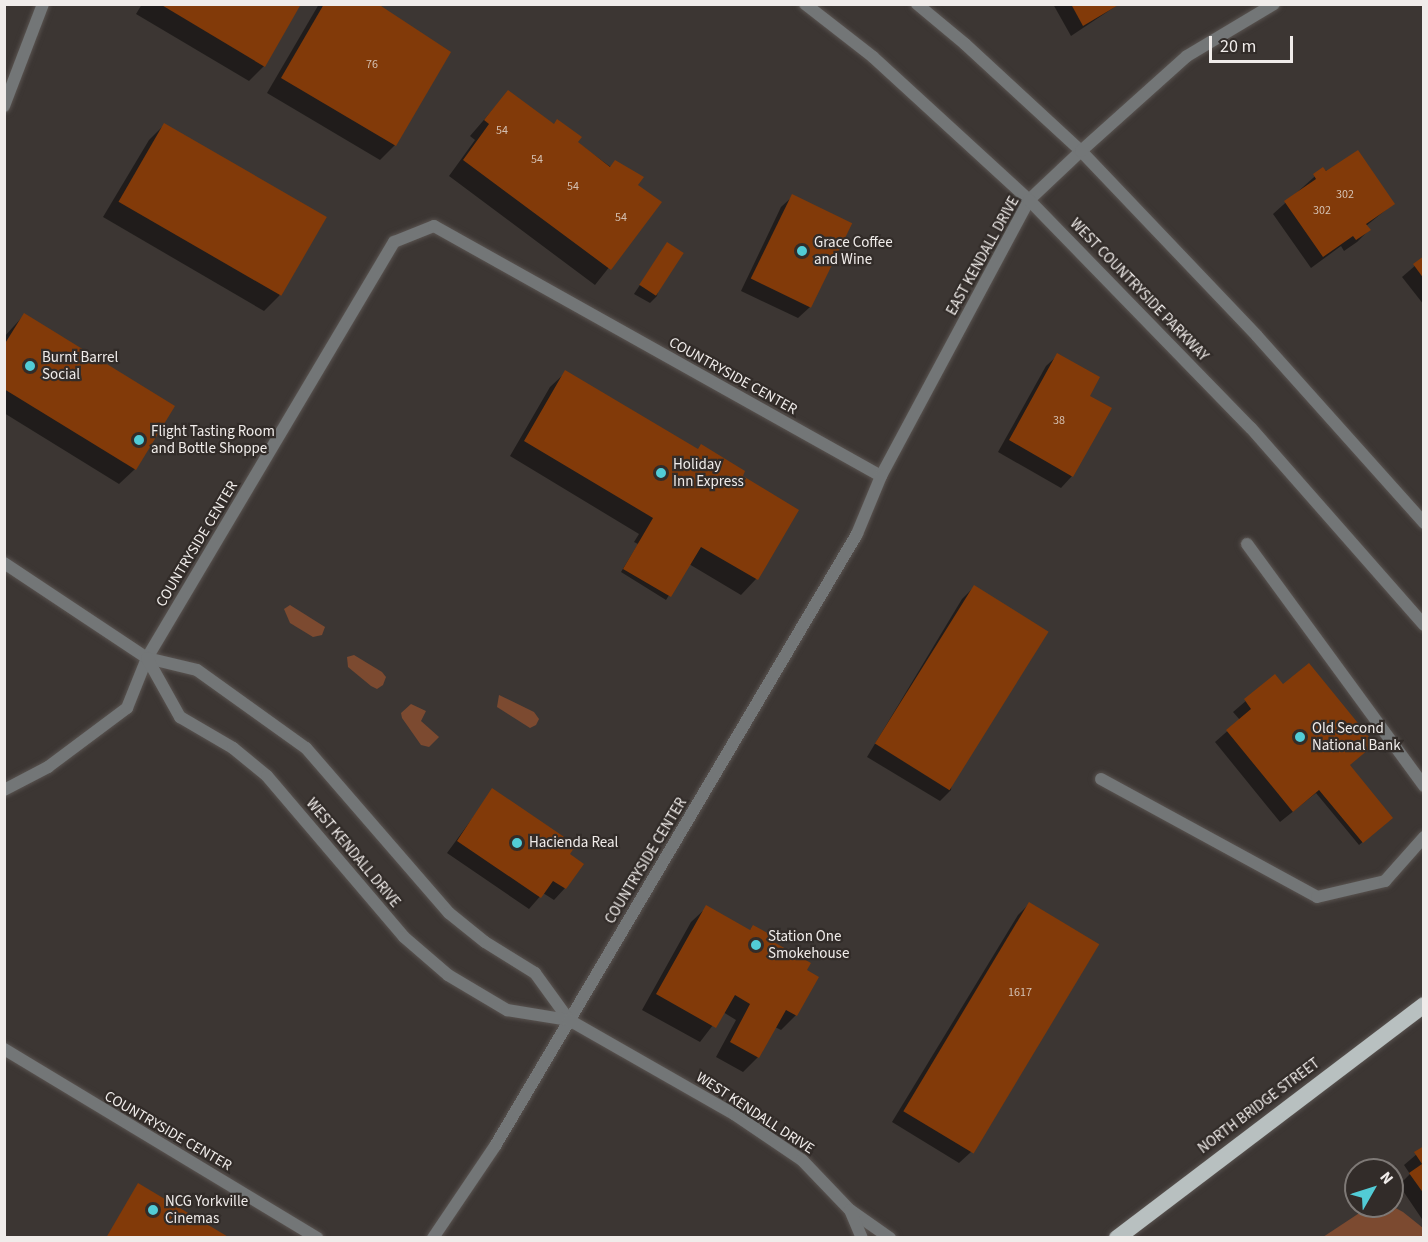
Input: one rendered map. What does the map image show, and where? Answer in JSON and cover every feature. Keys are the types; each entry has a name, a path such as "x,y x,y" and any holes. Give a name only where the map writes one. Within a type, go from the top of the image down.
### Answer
{"highway":[{"name":"NORTH BRIDGE STREET","path":"1117,1238 1424,1005"}],"street":[{"path":"4,106 44,4"},
{"name":"WEST COUNTRYSIDE PARKWAY","path":"805,4 873,57 1029,200 1251,428 1424,626"},
{"path":"917,4 965,44 1081,151 1257,336 1424,523"},
{"name":"EAST KENDALL DRIVE","path":"881,476 1029,200 1187,56 1274,4"},
{"name":"COUNTRYSIDE CENTER","path":"4,790 48,766 127,708 147,658 394,242 434,226 881,476 857,534 495,1146 433,1238"},
{"path":"1247,544 1424,786"},
{"name":"WEST KENDALL DRIVE","path":"4,563 147,658 197,670 306,748 449,914 485,942 535,973 569,1020"},
{"name":"WEST KENDALL DRIVE","path":"147,658 180,717 233,748 267,776 404,937 448,975 507,1011 569,1020 734,1114 802,1160 850,1210 891,1238"},
{"path":"1101,778 1317,897 1385,881 1424,837"},
{"name":"COUNTRYSIDE CENTER","path":"4,1049 317,1238"},
{"name":"WEST KENDALL DRIVE","path":"850,1210 862,1238"}],"shaded area":[{"path":"290,605 325,627 322,635 313,637 290,623 284,609"},
{"path":"354,655 382,672 386,677 383,685 377,689 371,686 348,667 347,657"},
{"path":"499,695 534,712 539,719 536,725 530,728 497,707"},
{"path":"411,704 426,711 421,721 439,737 429,747 421,745 402,718 401,713"},
{"path":"1404,1213 1423,1228 1423,1237 1323,1237 1352,1218 1404,1218"}],"building":[{"path":"160,4 301,4 265,67"},
{"path":"324,4 378,4 451,52 396,146 281,78"},
{"path":"1071,4 1120,4 1083,26"},
{"path":"508,90 554,124 557,119 582,137 578,142 610,167 615,160 644,177 638,185 662,202 611,270 463,160 489,124 484,120"},
{"path":"164,123 327,217 281,296 119,202"},
{"path":"1358,150 1395,204 1366,224 1371,230 1356,240 1353,236 1323,257 1284,201 1316,179 1313,174 1323,167 1326,171"},
{"name":"Grace Coffee and Wine","path":"792,194 852,223 811,308 751,278"},
{"path":"667,242 684,253 656,296 639,285"},
{"path":"1424,256 1424,279 1413,264"},
{"path":"24,313 175,406 136,470 4,389 4,345"},
{"path":"1057,353 1100,377 1090,396 1112,408 1073,477 1009,440"},
{"name":"Holiday Inn Express","path":"565,370 698,449 701,444 745,471 743,476 799,510 758,580 701,547 671,597 623,569 653,518 524,441"},
{"path":"974,585 1049,632 950,790 875,744"},
{"name":"Old Second National Bank","path":"1309,663 1375,744 1350,765 1393,818 1363,843 1319,790 1293,812 1226,730 1251,709 1244,699 1275,674 1283,684"},
{"name":"Hacienda Real","path":"492,788 576,845 570,854 584,864 566,889 553,881 541,898 457,841"},
{"path":"1029,902 1099,944 974,1153 903,1111"},
{"path":"706,905 750,930 753,925 773,936 770,940 811,963 807,970 819,977 797,1016 786,1010 759,1058 730,1042 750,1004 735,995 716,1028 656,994"},
{"path":"1424,1146 1424,1194 1409,1173 1422,1164 1414,1152"},
{"name":"NCG Yorkville Cinemas","path":"138,1183 230,1238 106,1238"}],"place":[{"name":"Grace Coffee and Wine","path":"802,251"},
{"name":"Burnt Barrel Social","path":"30,366"},
{"name":"Flight Tasting Room and Bottle Shoppe","path":"139,440"},
{"name":"Holiday Inn Express","path":"661,473"},
{"name":"Old Second National Bank","path":"1300,737"},
{"name":"Hacienda Real","path":"517,843"},
{"name":"Station One Smokehouse","path":"756,945"},
{"name":"NCG Yorkville Cinemas","path":"153,1210"}]}
